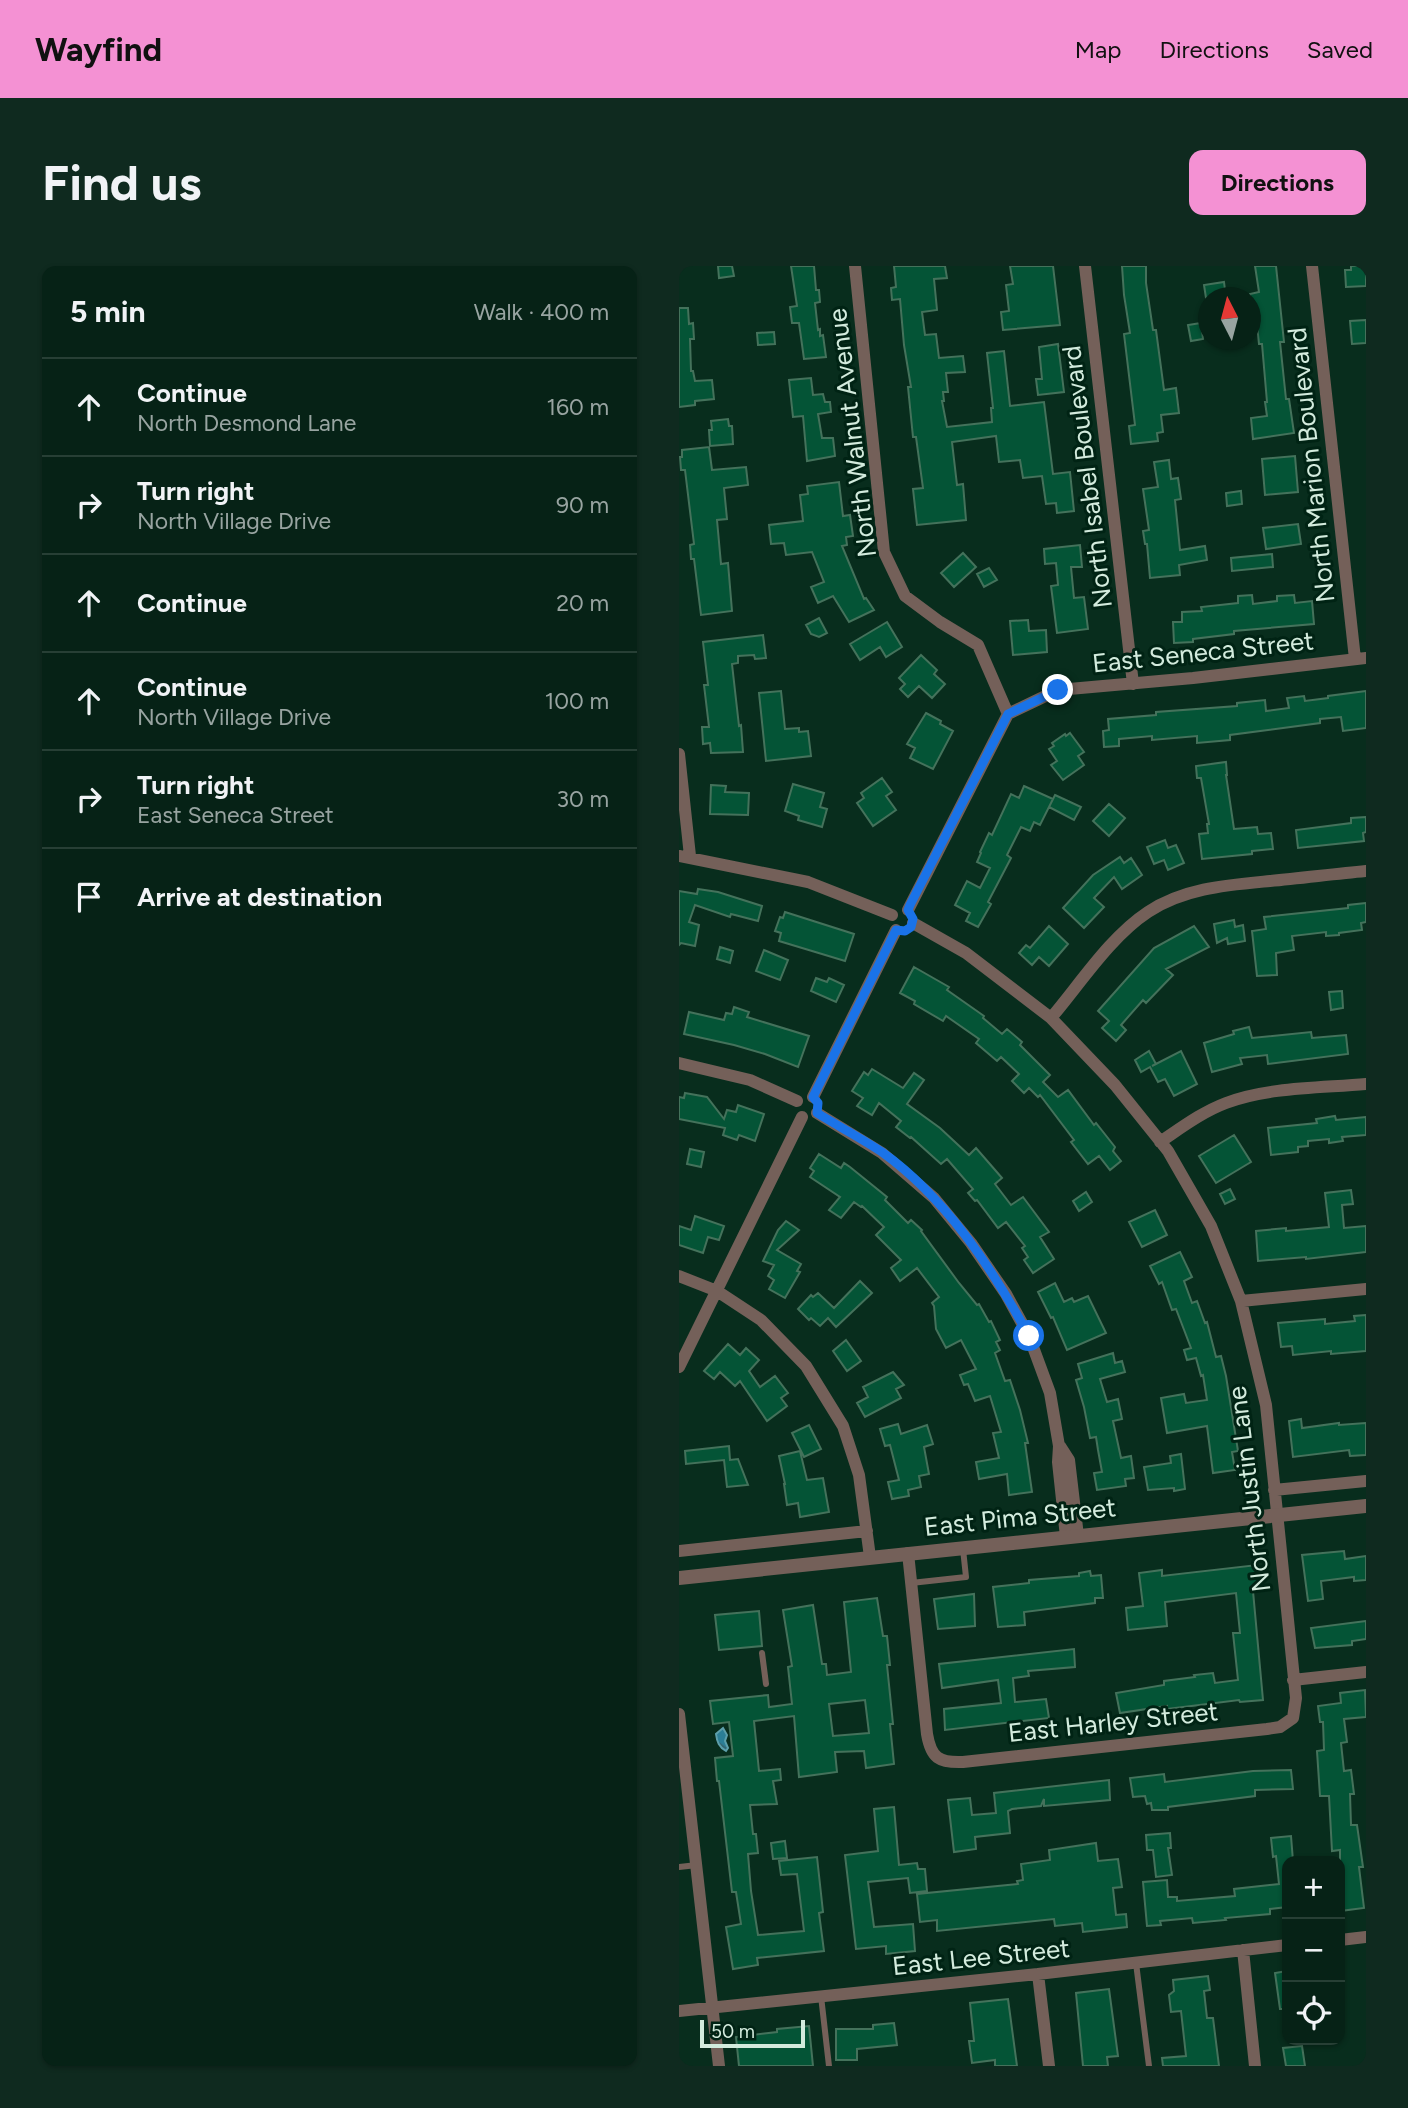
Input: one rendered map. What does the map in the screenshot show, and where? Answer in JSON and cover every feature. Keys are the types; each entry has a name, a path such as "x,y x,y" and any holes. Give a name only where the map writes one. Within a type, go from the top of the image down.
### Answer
{"street":[{"name":"North Walnut Avenue","path":"855,266 884,552 905,596 978,645 1008,714"},
{"name":"North Isabel Boulevard","path":"1085,266 1133,684"},
{"name":"North Marion Boulevard","path":"1311,266 1361,658"},
{"name":"East Seneca Street","path":"1008,714 1058,690 1361,658"},
{"path":"908,910 1008,714"},
{"path":"679,754 685,856 808,881 892,915"},
{"path":"1051,1018 1129,927 1164,903 1214,887 1366,871"},
{"path":"901,909 908,910 913,916 913,923 905,931 896,930 891,922 892,915 901,909"},
{"name":"North Justin Lane","path":"913,923 966,953 1051,1018 1115,1085 1168,1151 1211,1226 1241,1301 1266,1405 1296,1698 1290,1721"},
{"path":"813,1097 896,930"},
{"path":"679,1063 750,1080 797,1101"},
{"path":"1160,1142 1224,1103 1249,1096 1366,1084"},
{"path":"802,1096 813,1097 818,1103 817,1113 810,1118 801,1116 796,1108 797,1101 802,1096"},
{"path":"817,1113 882,1153 934,1198 971,1243 1006,1294 1029,1336 1050,1393 1059,1446 1058,1462 1072,1537"},
{"path":"679,1367 801,1116"},
{"path":"679,1276 717,1291 761,1320 806,1366 842,1426 859,1475 870,1557"},
{"path":"1241,1301 1366,1289"},
{"path":"1274,1490 1366,1481"},
{"name":"East Pima Street","path":"679,1577 1366,1506"},
{"path":"679,1551 867,1531"},
{"path":"908,1553 911,1583"},
{"name":"East Harley Street","path":"911,1583 926,1734 932,1752 940,1760 963,1762 1267,1729 1280,1727 1290,1721"},
{"path":"1293,1680 1366,1672"},
{"path":"679,1714 719,2066"},
{"path":"1345,1939 1366,1937"},
{"name":"East Lee Street","path":"679,2011 1282,1946"},
{"path":"1243,1950 1255,2066"},
{"path":"1038,1974 1049,2066"}],"lane":[{"path":"911,1583 965,1577 963,1547"},
{"path":"762,1653 766,1684"},
{"path":"679,1867 697,1866"},
{"path":"1136,1963 1149,2066"},
{"path":"821,1996 829,2066"}],"water":[{"path":"723,1728 727,1735 726,1751 719,1744 716,1734"}],"building":[{"path":"718,266 732,266 734,276 719,278"},
{"path":"791,266 814,266 820,302 815,303 818,330 820,329 820,336 823,335 826,357 804,359 799,323 792,323 790,307 797,306"},
{"path":"894,266 945,266 947,278 934,279 937,310 922,312 925,335 936,334 939,358 963,356 965,372 946,373 948,392 943,392 942,401 947,427 992,422 987,353 1004,351 1010,406 1044,402 1053,474 1070,472 1074,511 1057,513 1056,503 1046,504 1042,476 1023,478 1020,460 999,462 996,436 952,442 957,485 963,484 966,520 917,525 913,489 923,488 916,437 913,437 908,387 911,387 900,299 892,300 891,288 896,287"},
{"path":"1010,266 1053,266 1060,325 1003,330 1001,312 1009,311 1006,285 1013,284"},
{"path":"1122,266 1146,266 1146,283 1164,390 1176,388 1179,413 1161,415 1163,432 1157,433 1158,441 1131,444 1129,426 1135,425 1124,334 1130,333"},
{"path":"1255,266 1276,266 1284,342 1280,342 1286,399 1289,399 1294,433 1253,439 1251,418 1267,416 1261,344 1261,287 1258,287"},
{"path":"1351,266 1366,266 1366,286 1346,287 1345,270 1351,270"},
{"path":"1224,282 1225,287 1204,287"},
{"path":"679,308 688,308 689,324 693,323 694,339 690,339 691,371 695,381 712,380 714,399 695,401 695,405 679,407"},
{"path":"1366,320 1366,343 1352,344 1350,321"},
{"path":"1198,323 1198,340 1191,341 1188,325"},
{"path":"774,332 775,344 758,345 757,333"},
{"path":"1058,344 1064,392 1038,395 1036,379 1042,379 1039,347"},
{"path":"811,378 813,395 823,394 825,402 830,402 831,412 818,414 822,438 833,438 835,456 807,461 803,416 793,417 789,380"},
{"path":"728,419 729,426 732,426 733,444 710,446 711,421"},
{"path":"709,447 712,470 746,467 748,485 724,488 727,519 717,520 721,564 728,563 732,611 701,615 694,559 691,559 690,545 694,544 685,470 681,470 680,457 682,450"},
{"path":"1295,456 1298,492 1265,495 1262,459"},
{"path":"1169,460 1171,479 1178,478 1181,499 1175,500 1180,550 1205,546 1207,560 1179,565 1180,575 1150,578 1143,531 1149,530 1143,489 1158,487 1154,462"},
{"path":"839,482 843,516 850,515 853,536 846,537 847,545 842,546 864,599 866,598 874,610 849,622 833,596 818,603 811,587 824,582 812,552 786,555 784,543 771,544 769,525 803,521 800,495 808,494 807,486"},
{"path":"1241,491 1242,504 1227,506 1226,493"},
{"path":"1298,524 1301,544 1266,549 1263,528"},
{"path":"1080,545 1082,567 1071,567 1074,598 1084,597 1088,629 1057,633 1051,586 1058,585 1056,563 1045,564 1044,549"},
{"path":"963,553 976,567 954,587 941,573"},
{"path":"1272,554 1273,567 1232,571 1231,558"},
{"path":"989,568 997,580 984,587 977,574"},
{"path":"1252,595 1253,604 1277,601 1277,596 1294,595 1295,603 1312,601 1314,624 1234,631 1234,634 1174,643 1173,622 1182,622 1182,612 1202,611 1201,607 1238,603 1238,596"},
{"path":"819,618 827,633 819,637 811,634 806,625"},
{"path":"1028,620 1029,631 1046,630 1047,652 1013,655 1010,621"},
{"path":"887,622 902,647 886,657 880,647 860,660 850,644"},
{"path":"763,635 766,658 755,659 754,655 738,656 738,663 732,664 743,752 711,753 710,743 703,744 702,727 709,727 703,642"},
{"path":"921,655 937,670 934,674 945,684 932,698 919,686 908,697 900,689 905,684 899,678"},
{"path":"781,691 785,729 799,728 799,732 808,731 811,756 766,761 759,693"},
{"path":"1366,691 1366,728 1343,731 1341,717 1320,719 1320,723 1230,735 1230,740 1197,743 1197,736 1152,740 1152,736 1119,739 1119,746 1104,747 1103,731 1109,730 1108,719 1156,715 1156,712 1237,706 1237,703 1265,700 1266,711 1289,708 1287,698 1304,696 1305,701"},
{"path":"926,713 953,731 933,769 910,758 915,748 907,744"},
{"path":"1070,733 1084,752 1078,756 1084,765 1063,780 1051,765 1057,761 1049,749 1054,746 1052,743"},
{"path":"1226,762 1234,829 1257,827 1258,834 1271,833 1273,849 1202,859 1199,834 1208,833 1209,824 1201,778 1197,778 1196,766"},
{"path":"882,778 892,792 886,796 896,810 873,826 857,803 864,798 861,793"},
{"path":"793,784 824,793 820,807 827,809 822,827 798,820 799,816 785,811"},
{"path":"711,785 726,786 725,792 749,793 748,815 710,814"},
{"path":"1024,786 1053,799 1040,825 1034,822 1030,831 1021,827 1007,855 1011,858 978,927 966,921 970,913 955,905 967,881 980,888 990,868 977,862 980,852 989,833 992,835 1011,794 1019,798"},
{"path":"1055,795 1081,807 1074,820 1049,807"},
{"path":"1109,804 1125,818 1109,836 1093,821"},
{"path":"1366,817 1364,841 1298,848 1296,830 1351,823 1351,818"},
{"path":"1165,840 1168,848 1176,845 1184,863 1168,870 1164,860 1154,864 1147,847"},
{"path":"1120,857 1124,863 1131,858 1142,875 1122,889 1114,877 1094,898 1104,907 1084,928 1063,908 1093,875"},
{"path":"698,889 718,892 762,906 758,921 731,914 730,917 695,905 689,922 699,925 695,946 681,943 679,945 679,891 697,894"},
{"path":"1366,903 1366,922 1361,923 1362,930 1339,935 1326,936 1326,932 1292,936 1294,950 1276,953 1277,975 1257,976 1252,931 1266,929 1264,917 1348,908 1348,905"},
{"path":"785,912 854,934 845,961 779,941 781,933 775,931"},
{"path":"1234,920 1235,927 1243,925 1245,941 1228,944 1227,938 1217,943 1214,924"},
{"path":"1049,926 1068,944 1049,966 1039,957 1032,965 1019,953 1026,945 1030,948"},
{"path":"1194,926 1209,947 1166,969 1173,975 1146,1003 1143,1000 1121,1025 1126,1030 1116,1041 1102,1028 1109,1021 1098,1011 1154,948"},
{"path":"720,947 733,951 730,963 717,959"},
{"path":"764,950 788,960 780,980 756,971"},
{"path":"914,967 949,987 947,990 984,1016 983,1018 1002,1034 1007,1029 1022,1042 1020,1045 1050,1075 1043,1082 1058,1097 1068,1090 1094,1125 1096,1123 1115,1147 1113,1151 1121,1161 1110,1170 1099,1156 1088,1164 1071,1142 1074,1140 1040,1095 1038,1097 1029,1088 1024,1093 1012,1081 1019,1074 1001,1057 997,1061 976,1043 979,1039 946,1016 943,1021 900,993"},
{"path":"816,978 827,982 829,978 844,985 836,1002 811,991"},
{"path":"1342,991 1343,1008 1331,1010 1329,992"},
{"path":"734,1007 749,1012 747,1017 809,1036 798,1067 734,1045 684,1034 689,1012 724,1020 726,1013 732,1014"},
{"path":"1249,1027 1252,1038 1311,1032 1312,1038 1346,1035 1348,1054 1268,1064 1267,1055 1240,1058 1242,1064 1212,1072 1204,1043"},
{"path":"1149,1051 1156,1064 1181,1051 1197,1084 1174,1096 1165,1079 1158,1082 1150,1067 1141,1072 1135,1060"},
{"path":"872,1069 903,1088 914,1073 924,1080 907,1104 940,1128 969,1155 976,1148 1002,1178 995,1184 1011,1205 1023,1197 1049,1232 1040,1237 1054,1259 1033,1273 1024,1260 1028,1257 1022,1248 1025,1246 1006,1222 998,1228 977,1200 968,1193 973,1189 947,1159 941,1164 896,1127 901,1121 879,1103 872,1115 857,1106 863,1098 852,1091 864,1072 868,1075"},
{"path":"685,1093 707,1097 724,1119 727,1110 736,1112 738,1105 764,1114 755,1141 739,1135 737,1140 723,1135 725,1128 679,1119 679,1097 684,1098"},
{"path":"1335,1116 1336,1120 1366,1117 1366,1135 1342,1137 1343,1141 1329,1143 1329,1139 1308,1141 1308,1146 1298,1147 1298,1152 1271,1155 1268,1128 1317,1123 1316,1119"},
{"path":"1234,1135 1251,1162 1216,1183 1199,1156"},
{"path":"690,1149 704,1152 701,1167 687,1164"},
{"path":"819,1154 841,1168 844,1163 850,1167 887,1197 885,1200 908,1223 911,1220 922,1230 959,1283 977,1305 979,1304 989,1322 991,1321 1000,1340 996,1342 1000,1350 995,1353 1005,1381 1010,1380 1028,1443 1025,1443 1032,1492 1009,1495 1007,1474 979,1479 976,1462 999,1458 993,1433 1001,1432 990,1396 975,1401 968,1384 964,1385 960,1375 976,1369 961,1340 946,1348 936,1329 932,1303 939,1297 917,1268 900,1281 891,1268 901,1260 876,1235 884,1227 854,1202 841,1218 829,1210 840,1197 810,1177 814,1171 810,1168"},
{"path":"1230,1189 1235,1199 1225,1204 1220,1194"},
{"path":"1351,1190 1353,1204 1342,1205 1344,1228 1366,1226 1366,1252 1258,1261 1256,1231 1329,1227 1325,1193"},
{"path":"1086,1192 1092,1202 1079,1211 1073,1201"},
{"path":"1155,1210 1167,1235 1142,1247 1129,1222"},
{"path":"695,1216 724,1226 719,1240 708,1237 703,1253 679,1245 679,1226 691,1230"},
{"path":"786,1221 799,1230 777,1250 801,1264 797,1271 800,1272 785,1298 769,1289 774,1280 768,1276 774,1265 763,1261 778,1230"},
{"path":"1180,1252 1192,1277 1184,1281 1192,1303 1197,1301 1205,1323 1207,1322 1216,1357 1221,1356 1238,1451 1232,1452 1235,1470 1213,1473 1207,1426 1167,1433 1161,1398 1184,1394 1186,1403 1207,1400 1203,1375 1201,1376 1196,1358 1187,1360 1184,1350 1191,1348 1176,1309 1172,1310 1162,1282 1159,1284 1150,1266"},
{"path":"860,1281 872,1293 836,1327 828,1318 820,1326 798,1309 811,1295 813,1297 818,1293 834,1308"},
{"path":"1055,1283 1064,1302 1072,1298 1074,1302 1088,1296 1106,1333 1067,1350 1053,1317 1051,1318 1038,1292"},
{"path":"1366,1315 1366,1351 1293,1355 1292,1346 1281,1347 1278,1323 1325,1319 1325,1324 1355,1321 1354,1316"},
{"path":"846,1340 861,1361 847,1371 833,1351"},
{"path":"728,1344 740,1355 746,1348 759,1360 749,1371 760,1387 775,1376 788,1393 781,1398 787,1406 767,1421 740,1381 735,1386 720,1372 714,1379 704,1371"},
{"path":"1113,1353 1115,1363 1122,1361 1125,1372 1100,1379 1107,1402 1118,1399 1122,1419 1113,1421 1121,1458 1131,1456 1134,1478 1125,1479 1126,1486 1097,1490 1094,1473 1102,1472 1096,1437 1090,1438 1076,1380 1082,1378 1078,1364"},
{"path":"893,1372 904,1385 896,1389 901,1398 865,1417 857,1403 868,1397 863,1387"},
{"path":"1301,1419 1302,1428 1339,1423 1366,1423 1366,1455 1350,1456 1349,1450 1293,1457 1289,1421"},
{"path":"898,1424 901,1434 927,1425 933,1444 924,1447 929,1474 919,1476 921,1487 908,1490 909,1496 892,1499 888,1482 899,1480 890,1445 885,1446 880,1429"},
{"path":"809,1425 821,1449 804,1457 792,1433"},
{"path":"729,1446 730,1460 738,1459 748,1485 727,1487 724,1460 686,1464 685,1451"},
{"path":"800,1451 807,1480 823,1478 829,1512 800,1517 798,1503 787,1505 779,1456"},
{"path":"1181,1454 1185,1489 1148,1490 1144,1467 1171,1463 1170,1456"},
{"path":"1344,1551 1345,1559 1366,1556 1366,1580 1354,1581 1354,1577 1321,1581 1323,1599 1308,1601 1302,1555"},
{"path":"1257,1565 1260,1590 1253,1591 1263,1700 1239,1700 1167,1709 1167,1706 1120,1713 1116,1693 1164,1685 1164,1681 1195,1677 1194,1675 1213,1673 1215,1683 1238,1680 1233,1633 1240,1633 1236,1593 1165,1602 1167,1626 1128,1630 1126,1608 1143,1606 1139,1573 1162,1570 1162,1576"},
{"path":"1090,1571 1091,1576 1101,1575 1103,1598 1095,1598 1095,1603 1024,1612 1025,1625 998,1627 993,1587 1029,1583 1029,1580 1079,1576 1079,1573"},
{"path":"974,1594 975,1626 938,1629 934,1599"},
{"path":"877,1598 883,1636 887,1636 890,1665 887,1665 894,1764 866,1768 864,1751 835,1752 837,1772 799,1777 794,1716 754,1721 759,1771 780,1769 781,1780 773,1781 777,1804 750,1805 758,1853 748,1854 758,1935 804,1931 797,1874 781,1875 779,1861 817,1857 823,1912 819,1913 824,1951 757,1958 758,1965 733,1969 726,1927 741,1924 736,1892 732,1892 715,1758 733,1756 729,1722 713,1724 710,1701 768,1695 769,1707 792,1704 788,1667 792,1666 783,1610 813,1605 822,1664 826,1664 827,1675 851,1672 844,1602","holes":["865,1700 869,1733 833,1736 829,1704"]},
{"path":"759,1611 762,1646 719,1650 715,1615"},
{"path":"1366,1621 1366,1639 1352,1641 1352,1645 1315,1648 1311,1628"},
{"path":"1074,1649 1075,1667 1028,1671 1029,1676 1013,1678 1015,1702 1046,1699 1049,1718 945,1730 944,1709 1001,1703 998,1680 942,1688 939,1664"},
{"path":"1365,1690 1366,1717 1344,1719 1347,1742 1341,1743 1344,1771 1351,1770 1354,1794 1350,1794 1351,1825 1357,1825 1363,1867 1359,1867 1364,1908 1345,1910 1345,1856 1340,1856 1340,1850 1332,1851 1329,1796 1320,1796 1317,1751 1324,1750 1323,1722 1320,1722 1318,1706 1341,1703 1340,1693"},
{"path":"1291,1770 1293,1789 1255,1790 1255,1796 1168,1807 1168,1810 1152,1810 1151,1803 1147,1804 1145,1796 1133,1797 1130,1778 1164,1774 1165,1782 1253,1771"},
{"path":"1109,1780 1110,1800 1044,1806 1044,1799 1041,1806 1012,1809 1008,1811 1010,1833 975,1837 976,1849 954,1852 948,1800 970,1798 972,1815 996,1813 994,1793"},
{"path":"894,1807 899,1865 917,1863 918,1869 925,1869 927,1891 910,1893 908,1878 868,1882 874,1927 913,1924 915,1951 886,1954 886,1946 856,1949 845,1855 878,1851 874,1809"},
{"path":"1170,1833 1171,1848 1168,1848 1172,1875 1156,1877 1153,1850 1147,1850 1146,1835"},
{"path":"1291,1836 1293,1856 1282,1856 1282,1908 1270,1909 1270,1914 1193,1923 1192,1918 1160,1921 1161,1925 1147,1926 1143,1882 1167,1880 1168,1897 1177,1897 1177,1901 1235,1896 1234,1889 1279,1884 1271,1838"},
{"path":"785,1841 787,1858 773,1859 771,1843"},
{"path":"1096,1843 1098,1861 1118,1859 1122,1887 1113,1888 1116,1915 1126,1914 1127,1927 1083,1932 1082,1923 1055,1926 1054,1919 937,1931 937,1920 920,1922 917,1894 1018,1884 1017,1881 1023,1880 1021,1864 1050,1860 1049,1850"},
{"path":"1282,1972 1282,2009 1280,2009 1275,1973"},
{"path":"1208,1976 1210,1990 1204,1991 1207,2018 1213,2018 1219,2066 1163,2066 1162,2058 1186,2056 1181,2011 1171,2012 1169,1995 1174,1991 1173,1980"},
{"path":"1109,1989 1118,2056 1107,2057 1108,2066 1083,2066 1076,1993"},
{"path":"1008,1999 1017,2066 995,2066 995,2060 972,2063 969,2041 974,2041 970,2003"},
{"path":"894,2023 897,2045 857,2049 857,2060 836,2060 836,2029 873,2029 873,2025"},
{"path":"809,2026 813,2066 739,2066 736,2037"},
{"path":"1302,2046 1305,2066 1286,2066 1283,2048"}],"route":[{"path":"1029,1336 1006,1294 971,1243 934,1198 882,1153 817,1113 819,1107 813,1097 896,930 905,931 911,927 913,919 908,910 910,905 1008,714 1058,690"}]}
